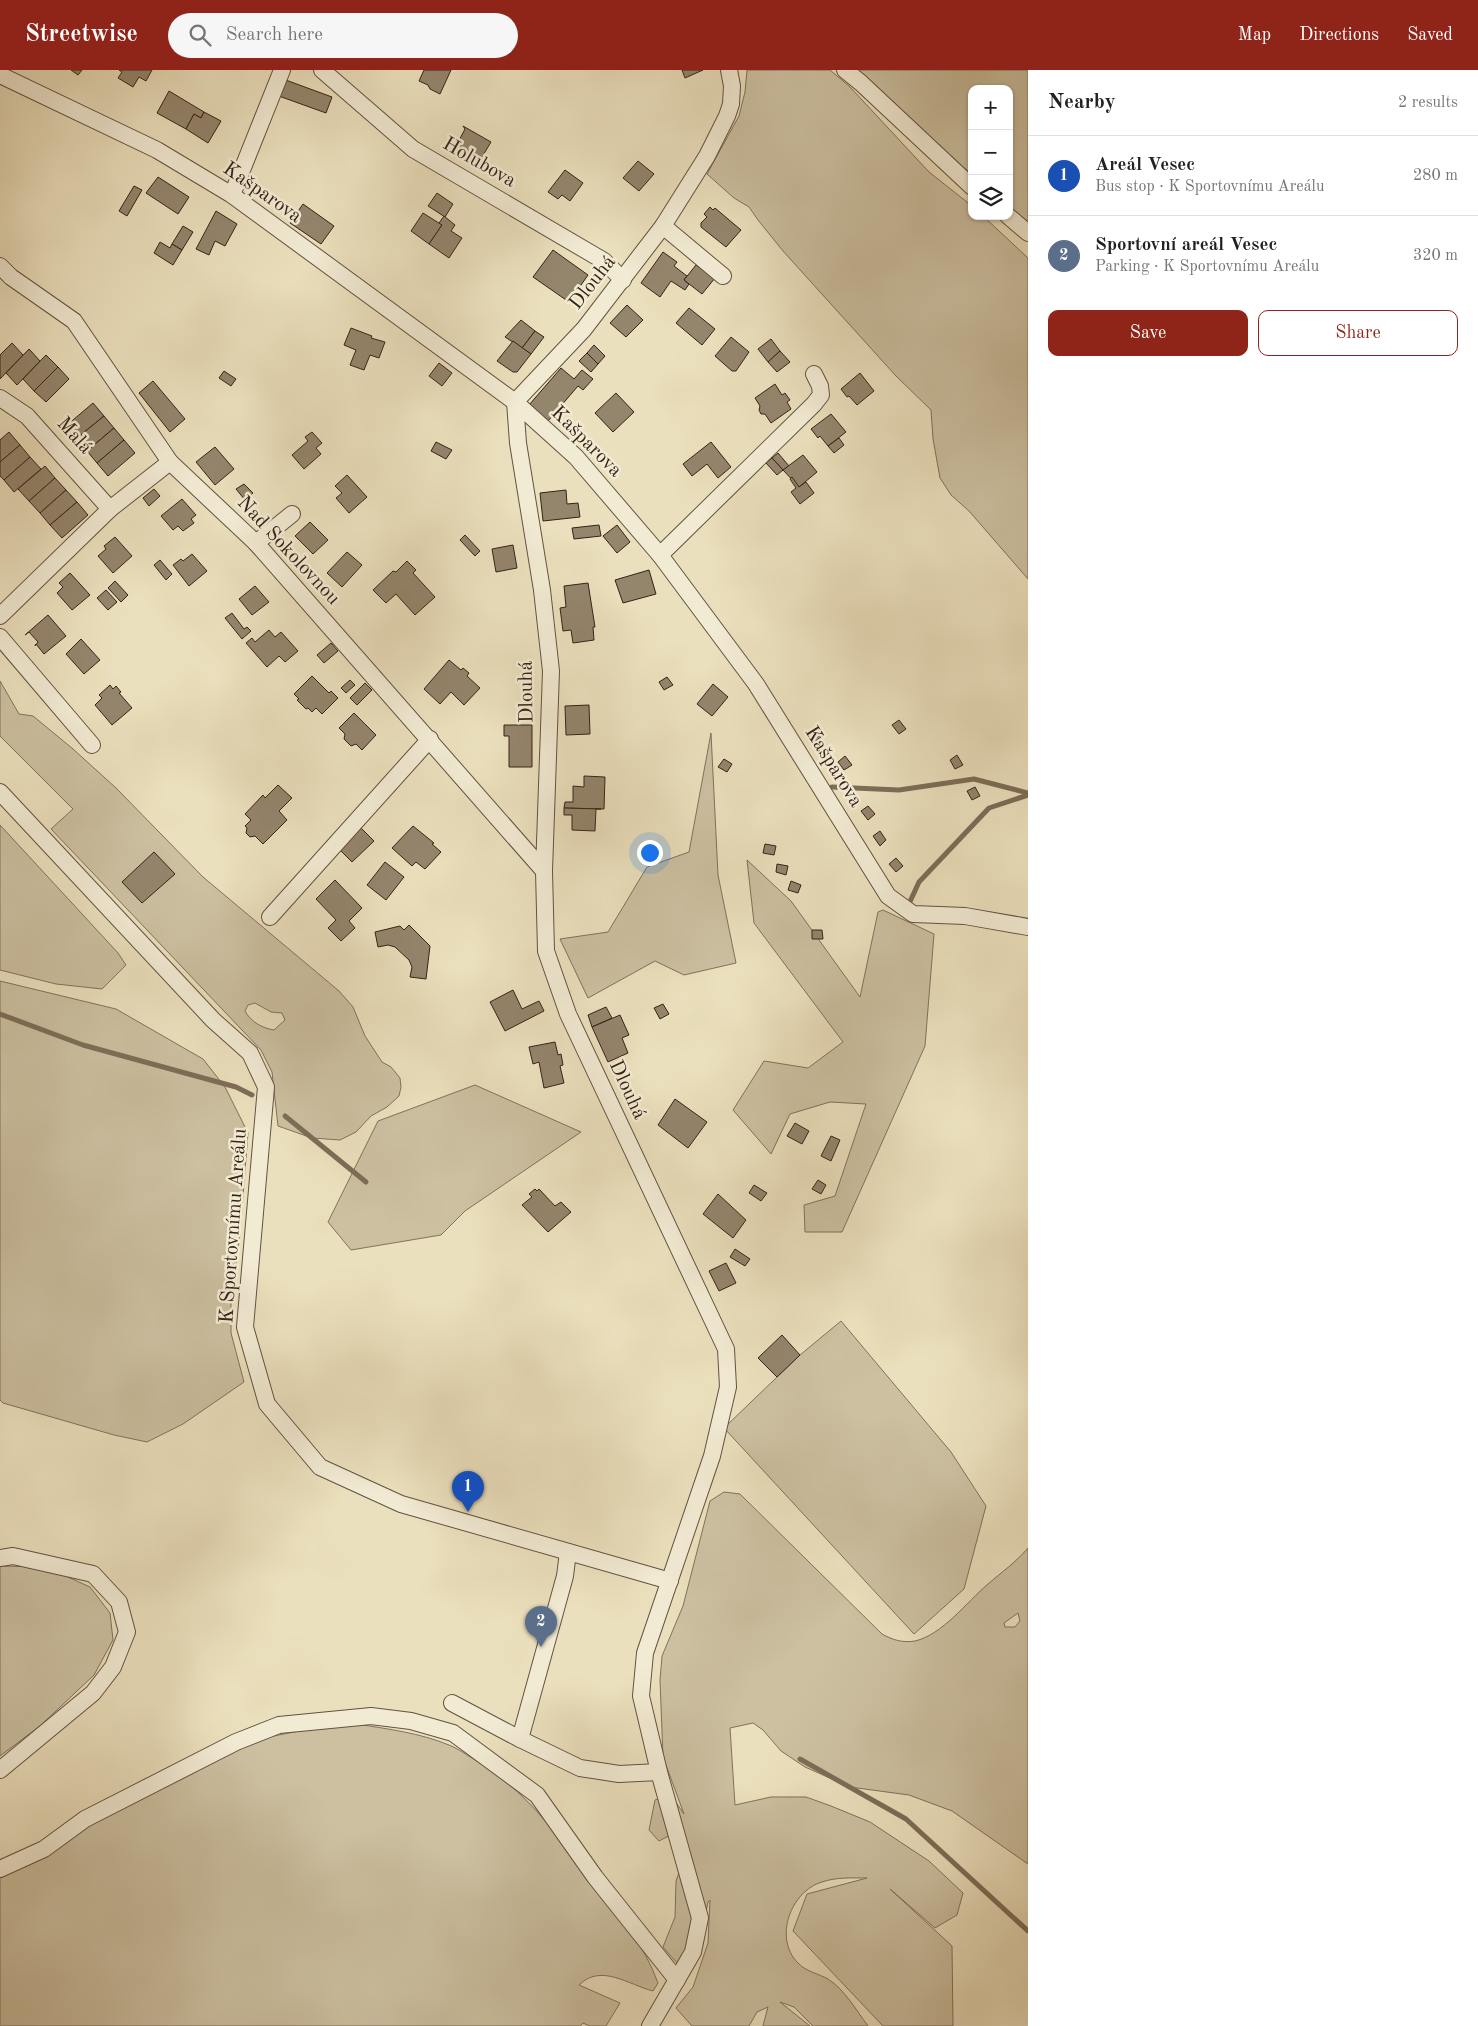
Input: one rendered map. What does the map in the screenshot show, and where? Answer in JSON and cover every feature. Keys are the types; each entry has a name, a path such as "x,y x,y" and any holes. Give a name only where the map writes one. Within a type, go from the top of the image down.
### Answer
{"street":[{"path":"232,195 282,70"},
{"name":"Holubova","path":"322,70 413,149 604,261 623,280"},
{"name":"Dlouhá","path":"670,1581 712,1456 728,1387 726,1349 568,1014 546,951 544,871 551,672 542,590 518,443 515,402 584,329 663,226 707,156 727,116 731,104 732,86 729,70"},
{"path":"844,70 861,82 968,183"},
{"name":"Kašparova","path":"0,74 157,150 232,195 515,402 576,457 660,555 756,684 888,896 913,914 966,916 1028,927"},
{"path":"1013,220 1028,233"},
{"path":"663,226 723,276"},
{"name":"Nad Sokolovnou","path":"0,266 11,277 74,321 170,462 256,543 544,871"},
{"path":"660,555 814,404 821,395 820,386 814,374"},
{"name":"Malá","path":"0,398 27,416 110,509"},
{"path":"0,616 110,509 170,462"},
{"path":"256,543 292,514"},
{"path":"0,638 92,745"},
{"path":"270,917 430,740"},
{"name":"K Sportovnímu Areálu","path":"0,792 213,1020 250,1053 266,1087 245,1326 267,1404 320,1467 400,1504 670,1581"},
{"path":"520,1739 565,1576 568,1552"},
{"path":"0,1558 13,1556 93,1574 119,1602 127,1632 113,1666 93,1693 0,1770"},
{"path":"650,2026 693,1952 700,1918 659,1772 641,1696 645,1653 670,1581"},
{"path":"452,1703 580,1768 619,1774 659,1772"},
{"path":"0,1869 44,1849 85,1819 236,1742 279,1725 371,1716 411,1720 453,1733 537,1795 595,1877 677,1980"}],"shaded area":[{"path":"747,70 830,70 850,87 929,172 968,203 968,220 987,220 1028,258 1028,579 969,511 951,495 940,478 933,439 931,410 896,376 783,251 749,207 734,198 707,174 739,116 745,92"},
{"path":"857,70 1028,70 1028,222 1013,209 1013,85 968,85 968,171"},
{"path":"0,681 19,714 33,716 73,749 116,788 203,877 339,991 353,1007 365,1036 382,1062 391,1067 400,1078 399,1096 387,1107 371,1116 356,1132 340,1140 312,1138 278,1126 272,1072 261,1050 51,829 73,809 0,736","holes":["255,1003 271,1012 282,1013 285,1020 274,1030 257,1024 245,1011 248,1005"]},
{"path":"711,733 718,875 736,963 684,975 655,961 588,998 560,939 608,932 647,867 689,852"},
{"path":"0,825 118,953 126,965 102,989 56,984 0,970"},
{"path":"747,860 791,901 860,997 878,912 883,910 934,934 925,1046 842,1232 805,1232 804,1205 835,1196 866,1104 830,1102 790,1114 771,1154 733,1110 764,1061 808,1068 843,1042 754,923"},
{"path":"0,981 116,1009 203,1059 225,1087 248,1133 240,1234 231,1302 231,1333 244,1382 183,1424 147,1442 114,1435 3,1403 0,1400"},
{"path":"475,1085 581,1132 465,1211 441,1235 351,1250 328,1222 378,1121"},
{"path":"841,1321 951,1452 986,1506 964,1589 914,1634 724,1428 800,1355"},
{"path":"724,1492 740,1494 882,1634 902,1641 915,1641 935,1632 954,1617 1028,1548 1028,1864 952,1811 909,1795 850,1787 805,1767 781,1751 763,1730 753,1723 730,1728 735,1805 771,1797 806,1797 831,1806 870,1822 929,1861 963,1893 957,1915 935,1928 890,1889 952,1946 953,2026 883,2026 793,1931 807,1894 867,1878 833,1879 811,1887 794,1905 786,1929 791,1953 798,1963 804,1968 828,1979 840,1989 868,2026 813,2026 794,2007 780,2002 810,2026 763,2026 768,2007 757,2012 749,2026 692,2026 676,2008 693,1987 708,1943 710,1900 697,1955 677,1963 663,1947 675,1917 676,1881 688,1847 682,1829 659,1841 649,1830 655,1800 670,1794 684,1814 663,1757 660,1680 662,1656 683,1606 710,1501","holes":["1018,1613 1020,1621 1015,1627 1005,1627 1004,1623"]},
{"path":"0,1566 46,1567 90,1587 110,1613 113,1640 94,1675 40,1726 0,1756"},
{"path":"357,1724 415,1734 449,1745 491,1770 524,1798 553,1830 630,1930 645,1955 658,1983 653,1991 606,1976 596,1976 579,1985 620,2003 606,2026 590,2026 583,2023 580,2026 0,2026 0,1876 74,1833 253,1741 305,1730"}],"building":[{"path":"71,70 82,70 78,75"},
{"path":"119,70 152,70 146,81 139,77 133,87 118,78 122,72"},
{"path":"424,70 451,70 440,94 419,81"},
{"path":"682,70 703,70 685,78"},
{"path":"283,79 332,97 326,113 276,95"},
{"path":"169,91 204,112 201,118 194,114 186,129 157,113"},
{"path":"204,112 221,121 208,143 186,129 194,114 201,118"},
{"path":"463,126 491,142 479,162 452,147 455,148 465,129"},
{"path":"638,161 654,174 639,191 623,178"},
{"path":"565,170 583,183 570,201 562,195 558,199 548,192"},
{"path":"158,177 189,197 178,214 146,193"},
{"path":"134,186 142,190 127,216 119,211"},
{"path":"437,193 453,204 445,217 428,206"},
{"path":"303,204 334,226 321,244 290,223"},
{"path":"710,207 713,210 715,208 741,230 726,247 701,227 701,223 707,217 704,214"},
{"path":"216,211 237,224 225,246 215,241 209,255 196,249"},
{"path":"423,213 442,225 429,244 411,231"},
{"path":"444,216 455,225 451,231 462,238 449,258 429,244 442,225 439,223"},
{"path":"183,226 193,232 182,250 172,244"},
{"path":"160,242 170,248 172,244 182,250 173,265 154,253"},
{"path":"553,250 588,275 569,302 533,277"},
{"path":"663,252 677,262 674,266 687,276 684,280 689,284 685,290 671,281 660,297 641,283"},
{"path":"696,265 715,278 702,294 684,280"},
{"path":"627,305 643,320 626,337 610,323"},
{"path":"689,308 715,329 702,345 676,323"},
{"path":"521,320 535,331 522,348 505,337"},
{"path":"351,328 372,336 371,338 385,342 379,358 370,355 364,370 350,365 356,350 344,345"},
{"path":"535,331 544,337 531,354 522,348"},
{"path":"731,337 749,352 736,371 732,371 715,356"},
{"path":"771,339 780,351 768,362 758,349"},
{"path":"513,341 531,354 517,372 513,372 497,361"},
{"path":"12,343 23,355 0,379 0,355"},
{"path":"594,345 605,356 598,364 587,353"},
{"path":"29,349 40,361 17,385 6,373"},
{"path":"780,351 790,362 777,372 768,362"},
{"path":"587,353 598,364 591,372 579,361"},
{"path":"46,355 58,367 34,391 23,379"},
{"path":"439,363 452,373 442,386 429,376"},
{"path":"58,367 69,379 46,402 34,391"},
{"path":"561,368 574,379 582,370 593,379 583,390 578,386 548,421 529,405"},
{"path":"224,371 236,379 231,386 219,378"},
{"path":"860,373 874,391 857,405 841,389"},
{"path":"153,381 185,419 170,432 139,393"},
{"path":"775,384 782,395 785,393 790,400 787,402 791,409 771,423 765,414 761,414 760,406 755,398"},
{"path":"616,393 634,412 613,432 595,413"},
{"path":"93,403 104,416 77,438 66,426"},
{"path":"831,414 846,432 828,446 811,429"},
{"path":"104,416 114,428 87,451 77,438"},
{"path":"114,428 124,440 97,463 87,451"},
{"path":"9,432 20,445 0,462 0,440"},
{"path":"312,432 322,443 316,448 321,454 304,469 292,455 308,441 305,437"},
{"path":"839,438 844,445 834,453 828,446"},
{"path":"124,440 135,453 108,476 97,463"},
{"path":"436,442 452,450 446,459 431,451"},
{"path":"711,442 731,467 718,478 707,464 692,476 683,464"},
{"path":"20,445 30,457 4,480 0,476 0,462"},
{"path":"215,447 234,469 215,485 196,462"},
{"path":"778,453 789,466 783,470 772,458"},
{"path":"803,455 817,472 799,487 783,470"},
{"path":"30,457 41,469 14,492 4,480"},
{"path":"772,458 783,470 777,475 766,463"},
{"path":"45,466 55,478 29,501 18,489"},
{"path":"347,475 367,497 349,513 336,498 342,493 335,486"},
{"path":"792,477 799,487 806,482 814,493 800,504 791,492 796,488 790,479"},
{"path":"55,478 66,490 40,513 29,501"},
{"path":"244,484 253,493 245,500 236,489"},
{"path":"154,489 160,496 149,506 143,498"},
{"path":"66,490 77,502 50,525 40,513"},
{"path":"566,490 567,504 578,503 580,517 543,521 540,493"},
{"path":"182,499 196,515 191,519 194,523 183,531 178,526 173,530 161,516"},
{"path":"77,502 88,515 62,538 50,525"},
{"path":"310,522 328,540 313,554 295,536"},
{"path":"599,525 601,536 574,539 572,528"},
{"path":"617,525 630,542 617,553 603,536"},
{"path":"465,535 480,551 475,556 460,540"},
{"path":"115,537 132,556 113,573 98,556 106,549 104,546"},
{"path":"513,545 517,568 496,572 492,549"},
{"path":"347,552 362,565 342,587 327,573"},
{"path":"192,554 207,571 189,586 173,565 181,559 183,561"},
{"path":"160,560 172,574 166,580 154,565"},
{"path":"407,561 416,570 413,573 435,597 415,615 396,594 386,603 373,590"},
{"path":"649,570 656,594 623,603 615,580"},
{"path":"70,573 90,595 72,610 57,593 63,587 59,583"},
{"path":"115,581 128,595 121,602 108,588"},
{"path":"588,583 595,627 593,627 594,640 573,643 571,630 563,631 560,608 566,607 564,586"},
{"path":"255,586 269,602 252,615 239,599"},
{"path":"106,590 117,602 108,610 97,598"},
{"path":"232,613 244,629 247,627 251,631 242,639 225,618"},
{"path":"48,615 66,636 44,654 36,644 38,642 29,632 25,635"},
{"path":"269,630 275,637 281,632 298,651 285,662 279,656 267,667 246,643 252,638 255,642"},
{"path":"81,639 100,660 84,674 66,654"},
{"path":"331,643 338,651 324,663 317,655"},
{"path":"449,660 461,670 463,668 469,673 467,676 480,688 464,705 451,692 440,704 424,689"},
{"path":"312,676 329,693 331,691 338,698 322,714 316,708 312,712 308,708 306,709 294,694"},
{"path":"667,677 673,685 664,690 659,682"},
{"path":"350,680 355,685 346,693 341,688"},
{"path":"365,683 372,690 357,705 350,698"},
{"path":"713,684 728,697 712,716 697,704"},
{"path":"110,685 113,689 116,686 121,692 119,693 132,708 112,725 95,705 102,698 99,695"},
{"path":"589,705 590,734 566,735 565,706"},
{"path":"354,713 376,735 362,750 356,744 351,746 344,739 345,734 339,728"},
{"path":"899,720 906,729 899,734 892,725"},
{"path":"504,725 532,725 532,767 509,767 509,736 504,736"},
{"path":"816,727 823,735 816,741 809,733"},
{"path":"957,755 963,765 955,769 950,760"},
{"path":"845,756 852,765 844,770 838,762"},
{"path":"724,759 732,764 727,772 718,767"},
{"path":"584,776 605,777 604,809 564,808 565,802 573,802 573,786 584,787"},
{"path":"278,785 292,798 279,811 287,820 263,844 255,836 250,837 246,833 247,828 245,826 251,820 245,814 263,795 265,798"},
{"path":"975,787 980,796 972,800 967,791"},
{"path":"868,806 875,814 868,820 861,811"},
{"path":"564,808 601,809 596,809 595,831 572,830 572,815 564,815"},
{"path":"413,826 434,843 432,844 441,852 425,869 416,862 412,866 392,848"},
{"path":"360,827 374,841 352,862 338,848"},
{"path":"880,831 886,840 880,846 873,836"},
{"path":"765,844 776,846 774,855 763,853"},
{"path":"154,852 175,874 142,903 122,882"},
{"path":"896,858 903,866 896,872 889,864"},
{"path":"385,862 404,877 386,900 367,885"},
{"path":"777,864 788,866 786,875 776,872"},
{"path":"335,880 362,908 349,921 355,928 341,941 328,928 336,920 316,899"},
{"path":"791,881 801,885 798,893 788,890"},
{"path":"409,925 430,946 426,979 410,977 412,967 409,960 395,947 388,945 378,947 375,932 400,926 404,930"},
{"path":"812,930 822,930 823,939 812,939"},
{"path":"513,990 522,1009 539,1001 544,1011 505,1031 490,1002"},
{"path":"663,1004 669,1014 660,1019 654,1008"},
{"path":"606,1007 612,1018 592,1027 588,1015"},
{"path":"620,1015 629,1035 622,1038 628,1053 608,1062 592,1027"},
{"path":"555,1042 558,1055 561,1054 563,1065 560,1066 564,1083 544,1088 539,1062 533,1064 529,1047"},
{"path":"675,1099 707,1122 688,1148 658,1125"},
{"path":"795,1123 809,1131 802,1144 787,1136"},
{"path":"831,1136 840,1140 831,1161 821,1156"},
{"path":"818,1180 826,1185 821,1194 812,1189"},
{"path":"754,1185 767,1193 761,1201 749,1193"},
{"path":"535,1189 537,1191 539,1189 555,1206 561,1202 571,1212 548,1232 522,1205 532,1197 529,1194"},
{"path":"718,1194 746,1220 733,1238 703,1214"},
{"path":"735,1249 750,1259 745,1266 730,1257"},
{"path":"726,1263 736,1283 719,1291 709,1271"},
{"path":"782,1335 800,1355 777,1377 758,1358"}],"waterway":[{"path":"832,787 899,790 974,779 1028,793"},
{"path":"908,906 919,882 989,808 1028,795"},
{"path":"0,1014 83,1045 236,1087 252,1095"},
{"path":"285,1116 366,1182"},
{"path":"800,1759 906,1819 1028,1931"}],"place":[{"name":"Areál Vesec","path":"468,1512"},
{"name":"Sportovní areál Vesec","path":"541,1647"}]}
